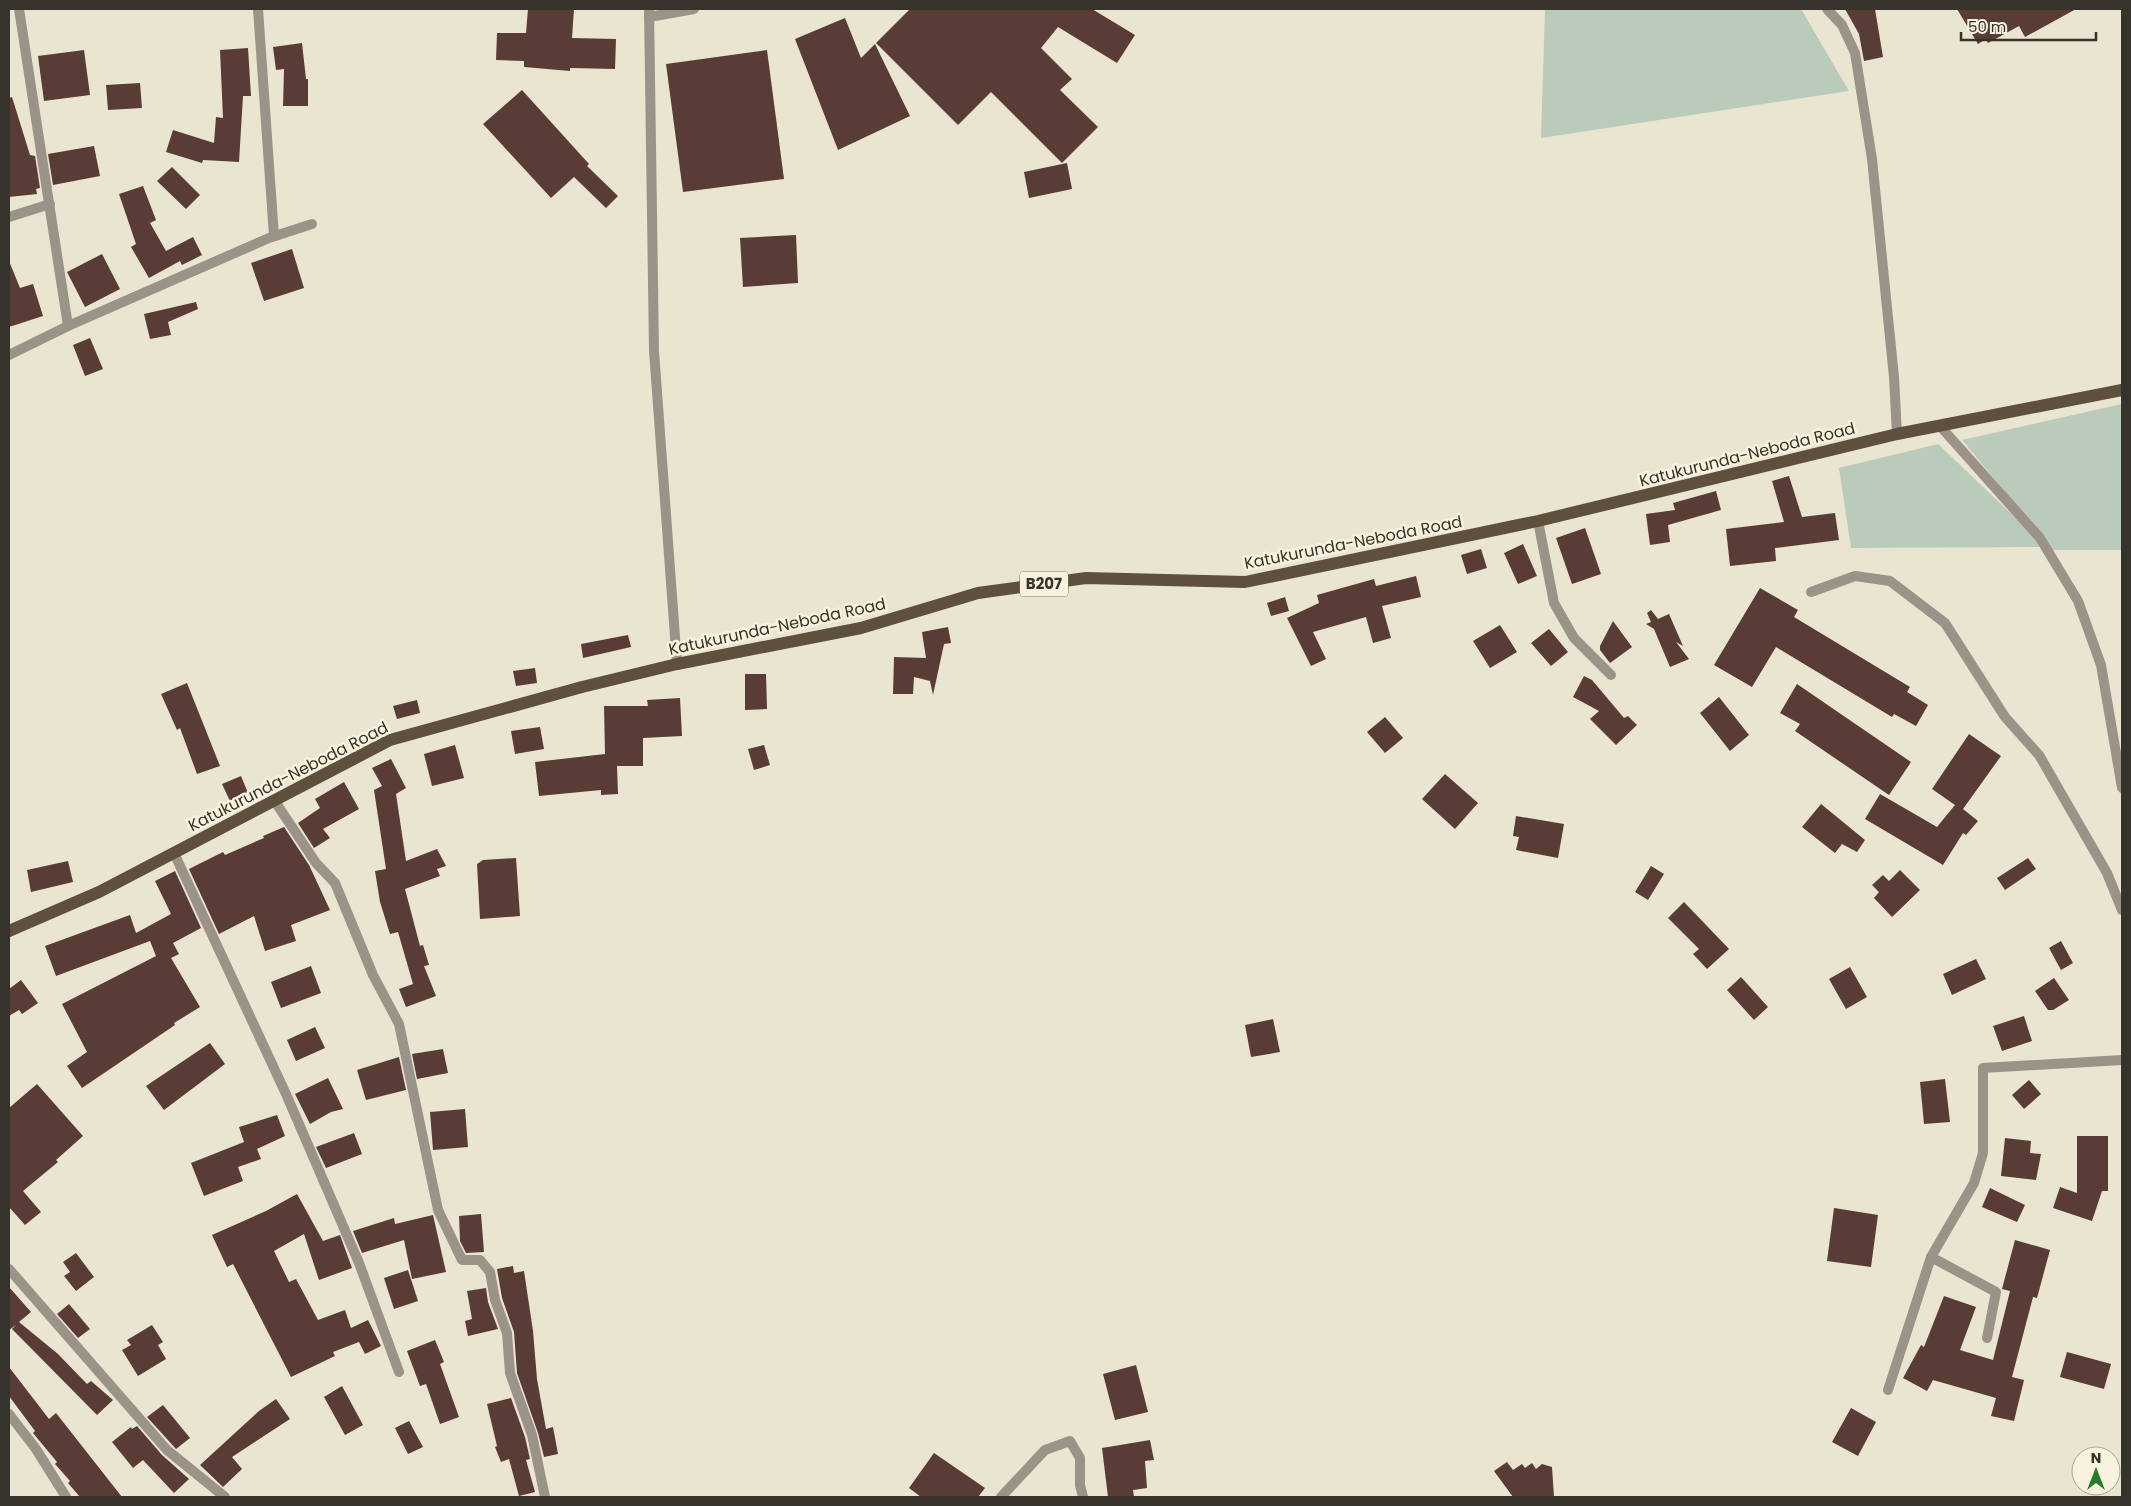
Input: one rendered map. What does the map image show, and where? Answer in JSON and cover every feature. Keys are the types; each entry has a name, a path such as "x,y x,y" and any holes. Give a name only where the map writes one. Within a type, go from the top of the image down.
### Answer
{"main road":[{"name":"Katukurunda-Neboda Road","path":"9,931 99,892 390,740 582,687 677,664 860,628 978,593 1086,578 1245,582 1538,521 1898,434 2122,390"}],"street":[{"path":"20,9 68,326"},
{"path":"258,9 274,236"},
{"path":"677,664 654,351 649,13 694,9"},
{"path":"1827,9 1842,26 1855,54 1872,159 1898,434"},
{"path":"9,217 50,204"},
{"path":"9,355 68,326 274,236 312,224"},
{"path":"1940,426 2040,538 2078,600 2101,665 2122,788"},
{"path":"1538,521 1554,603 1574,638 1611,675"},
{"path":"1811,592 1855,576 1890,581 1946,623 2005,716 2039,755 2107,873 2122,910"},
{"path":"274,800 316,863 335,883 373,975 399,1024 438,1210 462,1260 480,1260 490,1272 495,1300 507,1333 510,1373 532,1435 545,1497"},
{"path":"174,853 294,1112 359,1263 399,1372"},
{"path":"1888,1390 1931,1257 1974,1183 1983,1153 1983,1068 2122,1060"},
{"path":"1931,1257 1996,1292 1987,1338"},
{"path":"9,1269 167,1450 225,1497"},
{"path":"9,1414 36,1449 66,1497"},
{"path":"1001,1497 1045,1450 1070,1441 1080,1458 1080,1485 1083,1497"}],"green space":[{"path":"1545,9 1801,9 1849,91 1541,138"},
{"path":"2122,404 2122,550 2053,550 1962,440"},
{"path":"1938,444 2046,547 1851,548 1839,468"}],"building":[{"path":"528,9 574,9 572,38 616,39 615,69 570,68 570,71 524,67 524,61 496,60 497,33 526,33"},
{"path":"910,9 1092,9 1135,35 1117,63 1058,27 1041,48 1072,79 1060,90 1098,127 1062,163 991,92 958,125 876,43"},
{"path":"1845,9 1875,9 1883,57 1864,61 1859,34"},
{"path":"1957,9 2076,9 2025,37 2019,26 1988,43 1986,39 1978,44"},
{"path":"845,18 861,58 875,44 910,116 838,150 795,39"},
{"path":"302,43 306,79 308,79 308,106 283,106 284,69 276,70 273,47"},
{"path":"248,48 251,96 243,96 239,162 203,160 202,163 166,152 173,130 214,143 216,117 223,118 220,50"},
{"path":"84,50 90,95 44,101 38,56"},
{"path":"767,50 784,179 683,192 666,64"},
{"path":"140,83 142,108 108,110 106,85"},
{"path":"522,90 589,164 587,166 618,196 606,208 574,177 551,198 483,124"},
{"path":"12,97 30,155 35,156 40,188 36,189 37,194 9,197 9,98"},
{"path":"94,146 100,176 53,185 48,154"},
{"path":"1067,163 1072,189 1029,198 1024,172"},
{"path":"172,167 200,195 186,209 157,181"},
{"path":"143,186 156,220 150,223 166,251 193,237 202,255 182,265 180,261 149,278 131,247 136,244 119,194"},
{"path":"796,235 798,283 743,287 740,238"},
{"path":"292,249 304,288 264,301 251,263"},
{"path":"102,254 120,289 85,307 67,272"},
{"path":"9,261 20,288 33,284 43,316 9,327"},
{"path":"196,302 198,309 168,322 171,335 150,339 144,314"},
{"path":"90,338 103,369 85,376 73,345"},
{"path":"1789,476 1802,517 1835,513 1839,540 1775,548 1776,561 1730,566 1726,529 1784,522 1772,481"},
{"path":"1716,491 1721,510 1668,525 1670,542 1650,545 1646,514 1675,510 1673,503"},
{"path":"1585,528 1601,574 1572,584 1556,538"},
{"path":"1523,544 1537,576 1518,584 1504,553"},
{"path":"1481,549 1487,568 1467,574 1461,555"},
{"path":"1416,576 1421,597 1382,606 1391,638 1373,643 1366,617 1313,632 1326,659 1311,666 1287,618 1319,603 1317,595 1374,579 1376,586"},
{"path":"1760,588 1798,610 1794,617 1910,687 1907,692 1928,705 1916,726 1894,714 1892,717 1776,647 1752,687 1714,665"},
{"path":"1285,597 1289,611 1271,616 1267,603"},
{"path":"1651,610 1658,619 1669,614 1683,646 1676,642 1689,659 1670,667 1654,629 1646,624 1651,622 1647,613"},
{"path":"1613,621 1632,647 1610,663 1600,650 1600,646"},
{"path":"1500,625 1517,652 1490,668 1473,641"},
{"path":"948,627 951,643 944,644 933,695 930,681 914,677 913,694 893,694 894,657 926,658 922,632"},
{"path":"1549,629 1568,652 1551,666 1531,643"},
{"path":"628,635 631,647 583,658 581,644"},
{"path":"535,668 537,683 516,686 513,671"},
{"path":"745,674 766,674 767,709 745,710"},
{"path":"1584,676 1592,680 1624,718 1628,716 1637,725 1616,745 1590,719 1599,711 1573,697"},
{"path":"187,683 220,766 197,774 180,728 177,730 161,694"},
{"path":"1797,684 1911,762 1889,795 1795,731 1800,724 1780,713"},
{"path":"1719,697 1749,735 1730,751 1700,713"},
{"path":"680,698 682,736 643,738 643,766 617,766 618,794 601,795 601,790 539,796 535,762 605,754 604,706 648,706 647,700"},
{"path":"417,700 420,713 397,719 393,706"},
{"path":"1385,717 1403,738 1385,753 1367,732"},
{"path":"540,727 544,749 515,754 511,731"},
{"path":"1969,734 2001,756 1963,809 1978,821 1966,835 1963,833 1943,865 1865,819 1880,794 1937,827 1955,805 1932,789"},
{"path":"455,745 464,778 432,786 424,754"},
{"path":"764,745 770,765 754,770 748,749"},
{"path":"391,759 406,788 396,794 406,861 437,849 446,866 437,869 440,876 405,889 420,946 423,945 429,965 424,966 436,996 406,1007 399,989 413,984 398,932 390,934 380,902 375,871 386,869 374,790 382,786 372,768"},
{"path":"1445,774 1478,803 1455,829 1422,799"},
{"path":"241,776 248,793 230,801 222,784"},
{"path":"344,782 359,809 323,829 330,838 314,848 298,823 320,808 315,799"},
{"path":"1821,804 1865,840 1857,852 1842,844 1835,853 1802,827"},
{"path":"1516,816 1564,824 1558,858 1516,850 1519,837 1513,836"},
{"path":"284,827 309,865 330,910 291,925 296,941 265,951 254,916 219,934 189,869 223,852 225,855 264,838 263,836"},
{"path":"516,858 520,916 480,919 477,864 483,860"},
{"path":"2028,858 2036,869 2005,890 1997,878"},
{"path":"68,861 73,882 31,892 27,870"},
{"path":"1651,866 1664,874 1648,900 1635,892"},
{"path":"1900,870 1920,890 1892,917 1874,898 1879,892 1872,885 1883,875 1889,881"},
{"path":"175,871 201,928 173,943 179,954 171,958 200,1007 174,1023 175,1025 82,1088 67,1066 87,1052 62,1004 156,956 150,941 56,976 45,946 130,915 136,933 171,914 155,881"},
{"path":"1684,902 1729,949 1707,969 1693,954 1699,949 1668,918"},
{"path":"2061,941 2073,963 2061,970 2049,948"},
{"path":"1976,959 1986,979 1952,995 1943,974"},
{"path":"311,966 321,993 281,1008 271,982"},
{"path":"1850,967 1867,997 1846,1009 1829,979"},
{"path":"1741,977 1768,1007 1754,1020 1727,990"},
{"path":"2054,978 2069,1000 2053,1010 2048,1010 2035,991"},
{"path":"21,980 38,1003 22,1014 19,1010 9,1016 9,989"},
{"path":"2024,1016 2032,1041 2002,1051 1993,1026"},
{"path":"1273,1019 1280,1052 1251,1057 1245,1025"},
{"path":"315,1027 325,1048 296,1061 287,1040"},
{"path":"210,1043 225,1064 164,1110 146,1086"},
{"path":"443,1049 448,1073 417,1079 412,1054"},
{"path":"399,1057 406,1090 366,1100 357,1070"},
{"path":"328,1078 343,1109 331,1112 310,1124 295,1094"},
{"path":"1945,1079 1950,1122 1924,1124 1920,1082"},
{"path":"2029,1080 2041,1094 2024,1109 2012,1095"},
{"path":"37,1084 83,1136 56,1160 58,1162 23,1191 41,1212 25,1225 9,1207 9,1108"},
{"path":"465,1109 468,1147 433,1150 430,1112"},
{"path":"277,1115 285,1136 257,1149 261,1159 238,1167 243,1181 204,1196 191,1163 244,1142 239,1127"},
{"path":"354,1133 362,1154 326,1168 316,1147"},
{"path":"2077,1136 2108,1136 2108,1191 2102,1191 2092,1221 2053,1208 2060,1187 2077,1193"},
{"path":"2005,1138 2031,1141 2030,1153 2041,1154 2036,1180 2001,1176"},
{"path":"1990,1188 2025,1205 2017,1222 1982,1207"},
{"path":"297,1194 323,1241 340,1235 352,1268 319,1280 304,1234 274,1251 289,1282 296,1279 318,1320 345,1310 351,1328 368,1320 381,1346 365,1354 359,1342 333,1352 335,1356 291,1377 233,1264 227,1267 212,1235 266,1211"},
{"path":"1834,1208 1878,1215 1871,1267 1827,1261"},
{"path":"481,1214 484,1252 466,1253 460,1241 459,1216"},
{"path":"433,1215 446,1272 412,1279 404,1240 362,1253 353,1231 394,1218 395,1224"},
{"path":"2015,1240 2050,1250 2037,1298 2033,1297 2012,1377 2024,1380 2014,1421 1991,1416 1996,1398 1933,1380 1927,1391 1903,1378 1921,1345 1924,1347 1944,1296 1976,1307 1960,1350 1993,1360 2010,1291 2002,1289"},
{"path":"76,1253 94,1277 76,1291 64,1276 70,1272 63,1262"},
{"path":"513,1266 514,1273 524,1271 533,1331 537,1379 546,1429 553,1427 558,1454 544,1457 538,1433 517,1373 514,1332 502,1298 497,1269"},
{"path":"408,1270 418,1301 394,1309 384,1278"},
{"path":"9,1287 31,1312 19,1322 58,1354 87,1384 91,1381 113,1400 97,1415 12,1329 16,1325 9,1330"},
{"path":"486,1288 488,1302 498,1329 468,1336 465,1321 472,1319 467,1291"},
{"path":"69,1304 90,1329 78,1338 57,1314"},
{"path":"152,1325 163,1342 158,1345 166,1359 138,1376 122,1350 131,1345 127,1340"},
{"path":"435,1340 444,1362 440,1364 459,1417 440,1424 426,1384 420,1386 407,1351"},
{"path":"2067,1352 2111,1364 2104,1389 2060,1377"},
{"path":"1136,1365 1148,1412 1115,1420 1103,1374"},
{"path":"9,1367 49,1419 56,1413 122,1497 80,1497 68,1483 70,1481 55,1464 57,1462 33,1433 35,1431 9,1396"},
{"path":"342,1386 363,1425 345,1435 324,1397"},
{"path":"511,1398 525,1437 530,1459 526,1460 535,1492 519,1496 509,1459 501,1462 495,1447 497,1446 487,1404"},
{"path":"276,1399 290,1419 232,1457 242,1469 223,1487 200,1465 259,1411"},
{"path":"163,1405 190,1438 176,1449 147,1417"},
{"path":"1851,1408 1876,1422 1858,1456 1832,1442"},
{"path":"409,1421 423,1447 408,1454 395,1428"},
{"path":"137,1426 162,1455 189,1479 174,1493 143,1460 133,1468 112,1442 131,1427 132,1429"},
{"path":"1150,1440 1154,1460 1145,1461 1147,1488 1133,1490 1134,1497 1108,1497 1102,1448"},
{"path":"934,1453 985,1488 978,1497 921,1497 909,1488"},
{"path":"1507,1462 1513,1470 1522,1464 1525,1468 1532,1463 1536,1469 1542,1464 1552,1467 1554,1497 1513,1497 1494,1471"}]}
